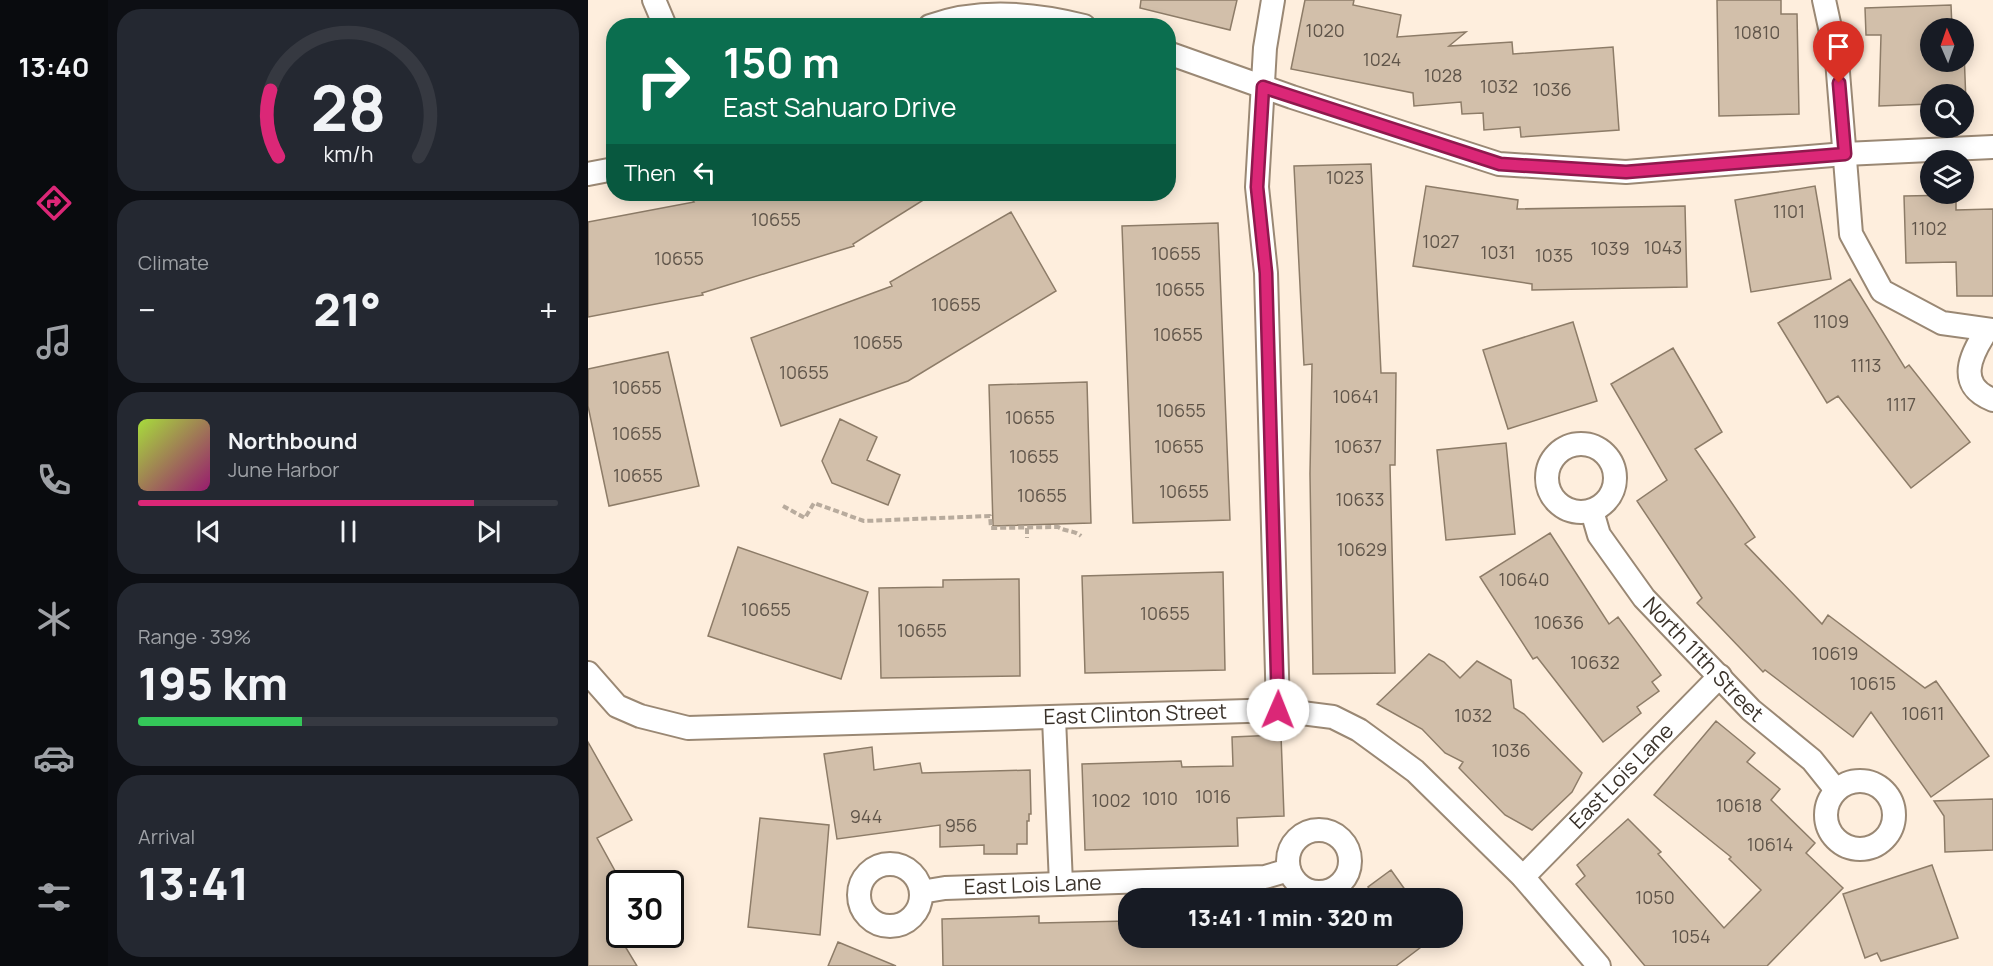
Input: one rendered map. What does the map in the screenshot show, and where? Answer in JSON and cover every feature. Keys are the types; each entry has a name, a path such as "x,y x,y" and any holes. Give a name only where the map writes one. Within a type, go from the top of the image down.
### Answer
{"street":[{"path":"654,0 662,18"},
{"path":"1273,0 1265,48 1257,187 1266,273 1278,710"},
{"path":"1824,0 1838,60 1851,234 1882,291 1942,323 1990,330 1972,353 1970,374 1978,391 1993,400"},
{"path":"945,18 964,8 1053,18"},
{"path":"1176,56 1263,87 1500,164 1626,172 1845,154 1993,147"},
{"path":"588,174 606,171"},
{"name":"North 11th Street","path":"1592,511 1599,536 1644,598 1751,710 1812,760 1836,790"},
{"name":"East Clinton Street","path":"588,673 617,706 640,716 688,728 1278,710 1333,717 1390,751 1415,771 1523,877 1599,966"},
{"name":"East Lois Lane","path":"1523,877 1720,676"},
{"path":"1054,718 1061,884"},
{"name":"East Lois Lane","path":"921,892 945,888 1265,877 1289,870"}],"path":[{"path":"783,506 805,518 814,503 864,521 990,516 991,528 1058,527 1076,532 1081,536"},
{"path":"1027,528 1027,537"}],"building":[{"path":"1141,0 1237,0 1230,30 1140,8"},
{"path":"1305,0 1354,0 1353,5 1401,15 1397,37 1466,32 1449,46 1512,42 1513,54 1613,47 1619,130 1521,137 1520,127 1484,130 1483,113 1462,114 1461,102 1414,106 1413,93 1291,69"},
{"path":"1717,0 1781,0 1781,14 1797,14 1799,114 1719,116"},
{"path":"1951,5 1952,18 1920,18 1920,72 1965,72 1965,84 1920,84 1920,104 1879,106 1881,35 1866,35 1865,8"},
{"path":"1371,164 1381,373 1396,373 1395,465 1390,465 1395,673 1313,674 1310,474 1312,364 1304,365 1294,166"},
{"path":"1426,186 1518,200 1517,209 1685,206 1687,287 1532,290 1532,284 1413,266"},
{"path":"1815,186 1831,279 1751,292 1735,200"},
{"path":"1904,196 1920,196 1920,204 1956,204 1956,210 1993,209 1993,296 1957,296 1956,262 1906,263"},
{"path":"922,201 853,244 854,246 702,293 703,295 588,317 588,222 694,202"},
{"path":"1011,212 1056,291 908,381 781,426 751,338 892,286 890,282"},
{"path":"1218,223 1230,520 1133,523 1122,226"},
{"path":"1850,279 1905,368 1909,365 1970,442 1911,488 1838,396 1827,403 1778,323"},
{"path":"1573,322 1597,401 1508,429 1483,350"},
{"path":"1673,348 1722,432 1695,449 1755,537 1745,544 1822,624 1828,615 1925,688 1936,681 1989,756 1931,797 1871,712 1853,737 1765,670 1763,672 1697,603 1702,598 1637,501 1667,480 1611,384"},
{"path":"668,352 699,486 609,506 588,406 588,369"},
{"path":"1087,382 1091,523 993,526 989,385"},
{"path":"840,419 877,437 867,460 900,475 888,505 832,483 822,461"},
{"path":"1506,443 1515,534 1446,540 1437,450"},
{"path":"1550,533 1609,624 1618,617 1661,675 1652,682 1659,691 1637,707 1641,713 1603,742 1537,657 1533,659 1480,577"},
{"path":"738,547 868,592 841,679 708,636"},
{"path":"1223,572 1225,670 1085,673 1082,576"},
{"path":"1019,579 1020,676 881,678 879,588 943,587 943,580"},
{"path":"1429,654 1444,662 1460,678 1477,661 1511,680 1514,708 1524,714 1582,773 1572,792 1532,830 1505,815 1459,768 1463,762 1445,753 1422,729 1377,704"},
{"path":"1716,721 1755,753 1747,762 1780,789 1771,800 1815,843 1806,853 1843,888 1767,966 1645,966 1576,884 1585,876 1577,865 1628,819 1661,852 1658,854 1724,928 1761,890 1729,859 1731,857 1654,795"},
{"path":"1281,735 1284,816 1237,818 1238,846 1085,850 1082,764 1181,761 1182,767 1233,766 1232,737"},
{"path":"588,742 632,820 597,838 615,870 606,870 606,948 626,948 637,966 588,966"},
{"path":"872,747 874,770 920,763 922,773 1030,770 1031,814 1027,821 1027,844 1017,844 1017,854 984,854 984,845 940,847 940,825 837,839 824,754"},
{"path":"1993,799 1993,850 1945,852 1944,816 1934,801"},
{"path":"760,818 829,825 820,935 748,927"},
{"path":"1932,865 1958,938 1881,961 1877,953 1865,958 1843,894"},
{"path":"1391,870 1404,888 1369,888"},
{"path":"1039,916 1039,923 1118,921 1118,948 1420,948 1396,966 943,966 942,919"},
{"path":"838,942 896,966 828,966"}],"route":[{"path":"1278,710 1279,668 1266,273 1257,187 1263,87 1500,164 1626,172 1845,154 1839,83"}]}
